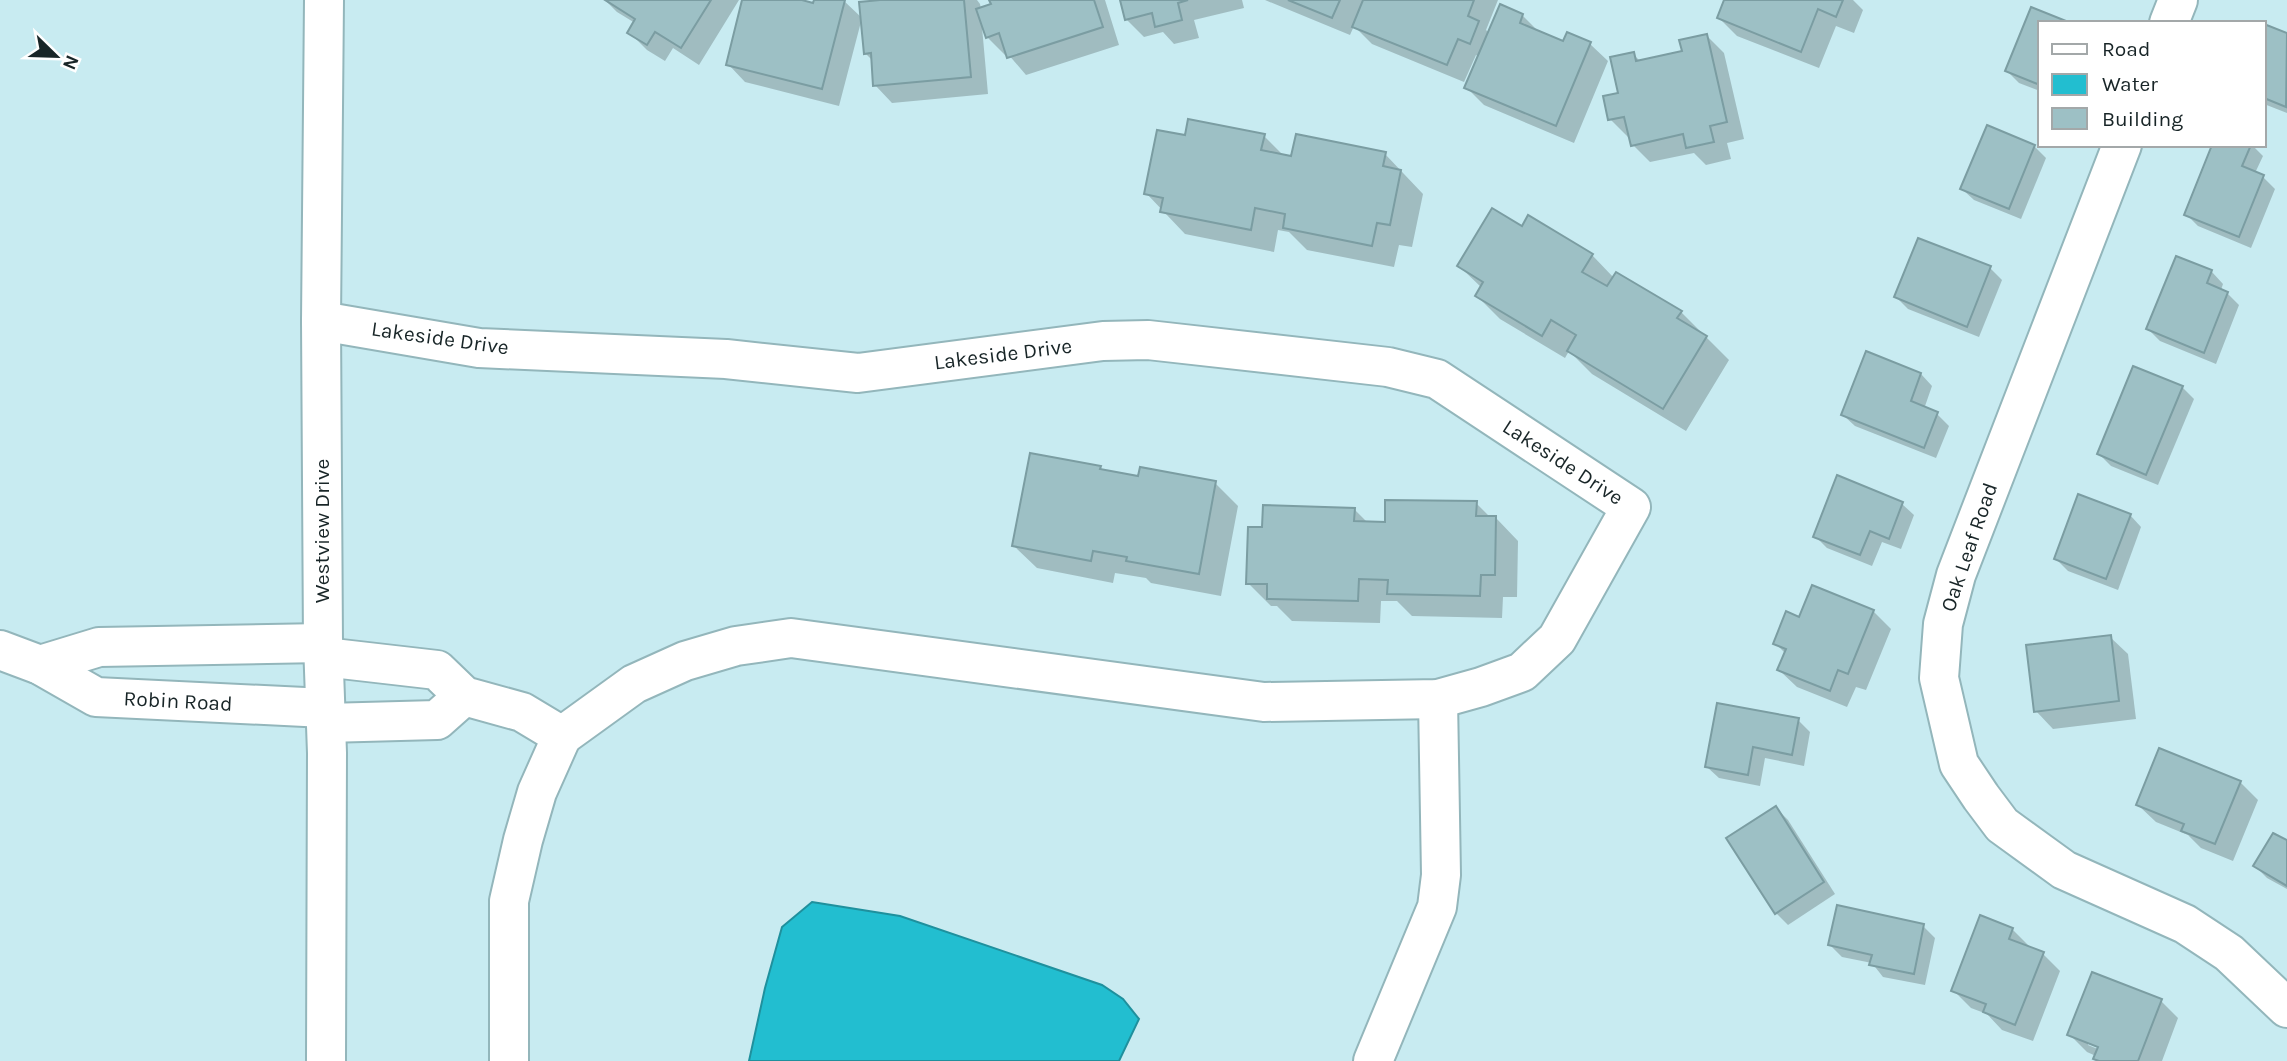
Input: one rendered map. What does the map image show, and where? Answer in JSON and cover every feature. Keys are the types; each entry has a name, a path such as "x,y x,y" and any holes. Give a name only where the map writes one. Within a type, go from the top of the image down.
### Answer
{"street":[{"name":"Westview Drive","path":"324,0 321,321 323,650 326,715 326,1061"},
{"path":"2170,21 2178,0"},
{"name":"Oak Leaf Road","path":"2121,147 1956,575 1943,624 1939,678 1959,764 2002,825 2064,870 2185,924 2229,953 2287,1008"},
{"name":"Lakeside Drive","path":"321,321 479,348 726,359 858,373 1103,341 1148,340 1388,367 1437,379 1631,507 1557,639 1522,672 1438,699 1264,702 791,638 736,646 685,661 634,684 562,736"},
{"path":"40,666 99,647 323,650 438,670 464,696 522,712 562,736 537,792 509,901 509,1061"},
{"name":"Robin Road","path":"0,650 40,666 96,696 326,715 437,720 464,696"},
{"path":"1373,1061 1437,907 1441,875 1438,699"}],"water":[{"path":"812,902 900,916 1102,985 1123,999 1139,1019 1119,1061 749,1061 782,927"}],"building":[{"path":"605,0 711,0 681,48 655,32 647,45 627,33 635,19"},
{"path":"742,0 802,0 813,3 814,0 845,0 822,89 726,65"},
{"path":"964,0 971,77 873,86 871,53 864,54 859,2"},
{"path":"989,0 1094,0 1103,27 1007,58 999,33 986,38 976,9 991,4"},
{"path":"1120,0 1188,0 1178,3 1182,20 1155,27 1152,13 1125,20"},
{"path":"1288,0 1340,0 1332,18"},
{"path":"1363,0 1474,0 1468,16 1479,21 1470,44 1458,39 1447,65 1352,27"},
{"path":"1724,0 1843,0 1836,17 1818,9 1801,52 1717,18"},
{"path":"1500,4 1523,14 1520,23 1563,41 1567,32 1591,42 1556,126 1464,88"},
{"path":"2031,7 2066,21 2038,21 2038,84 2005,71"},
{"path":"2266,25 2287,33 2286,107 2266,99"},
{"path":"1707,34 1727,122 1710,126 1714,142 1686,148 1683,134 1631,146 1624,117 1608,120 1603,96 1618,93 1610,57 1634,52 1636,61 1682,51 1679,40"},
{"path":"1188,119 1265,134 1261,150 1291,156 1296,134 1386,152 1383,166 1401,170 1390,225 1377,223 1372,246 1283,228 1285,214 1255,208 1251,230 1160,212 1163,198 1144,194 1157,130 1185,135"},
{"path":"1987,125 2035,145 2009,209 1960,189"},
{"path":"2211,147 2250,147 2242,166 2264,175 2239,237 2184,215"},
{"path":"1492,208 1522,226 1528,215 1593,254 1582,272 1607,286 1616,272 1682,311 1677,318 1707,336 1663,409 1567,351 1576,335 1551,320 1542,336 1475,296 1483,282 1457,266"},
{"path":"1918,238 1991,266 1967,327 1894,297"},
{"path":"2176,256 2212,270 2207,283 2228,292 2204,353 2146,329"},
{"path":"1866,351 1921,373 1911,401 1938,412 1924,448 1841,415"},
{"path":"2133,366 2183,386 2146,475 2097,454"},
{"path":"1030,453 1138,476 1140,467 1216,481 1199,574 1126,561 1127,557 1093,551 1091,561 1012,546"},
{"path":"1837,475 1903,502 1889,539 1870,531 1860,555 1813,537"},
{"path":"2078,494 2131,514 2106,579 2054,559"},
{"path":"1385,500 1477,501 1476,516 1496,516 1495,575 1481,575 1480,596 1387,594 1388,580 1359,579 1358,601 1267,599 1267,584 1246,584 1248,527 1262,527 1263,505 1355,508 1354,521 1385,522"},
{"path":"1812,585 1874,610 1848,674 1838,670 1830,691 1777,670 1786,649 1773,644 1786,611 1799,617"},
{"path":"2111,635 2119,701 2034,712 2026,645"},
{"path":"1717,703 1799,718 1792,755 1753,747 1748,775 1705,767"},
{"path":"2159,748 2241,781 2215,844 2181,831 2184,824 2136,805"},
{"path":"1776,806 1824,882 1775,914 1726,838"},
{"path":"2273,833 2287,840 2287,886 2253,866"},
{"path":"1837,905 1924,924 1914,974 1869,965 1872,955 1828,945"},
{"path":"1980,915 2013,928 2009,939 2044,952 2015,1025 1983,1012 1986,1004 1951,991"},
{"path":"2092,972 2162,999 2138,1061 2093,1059 2098,1047 2067,1035"}]}
